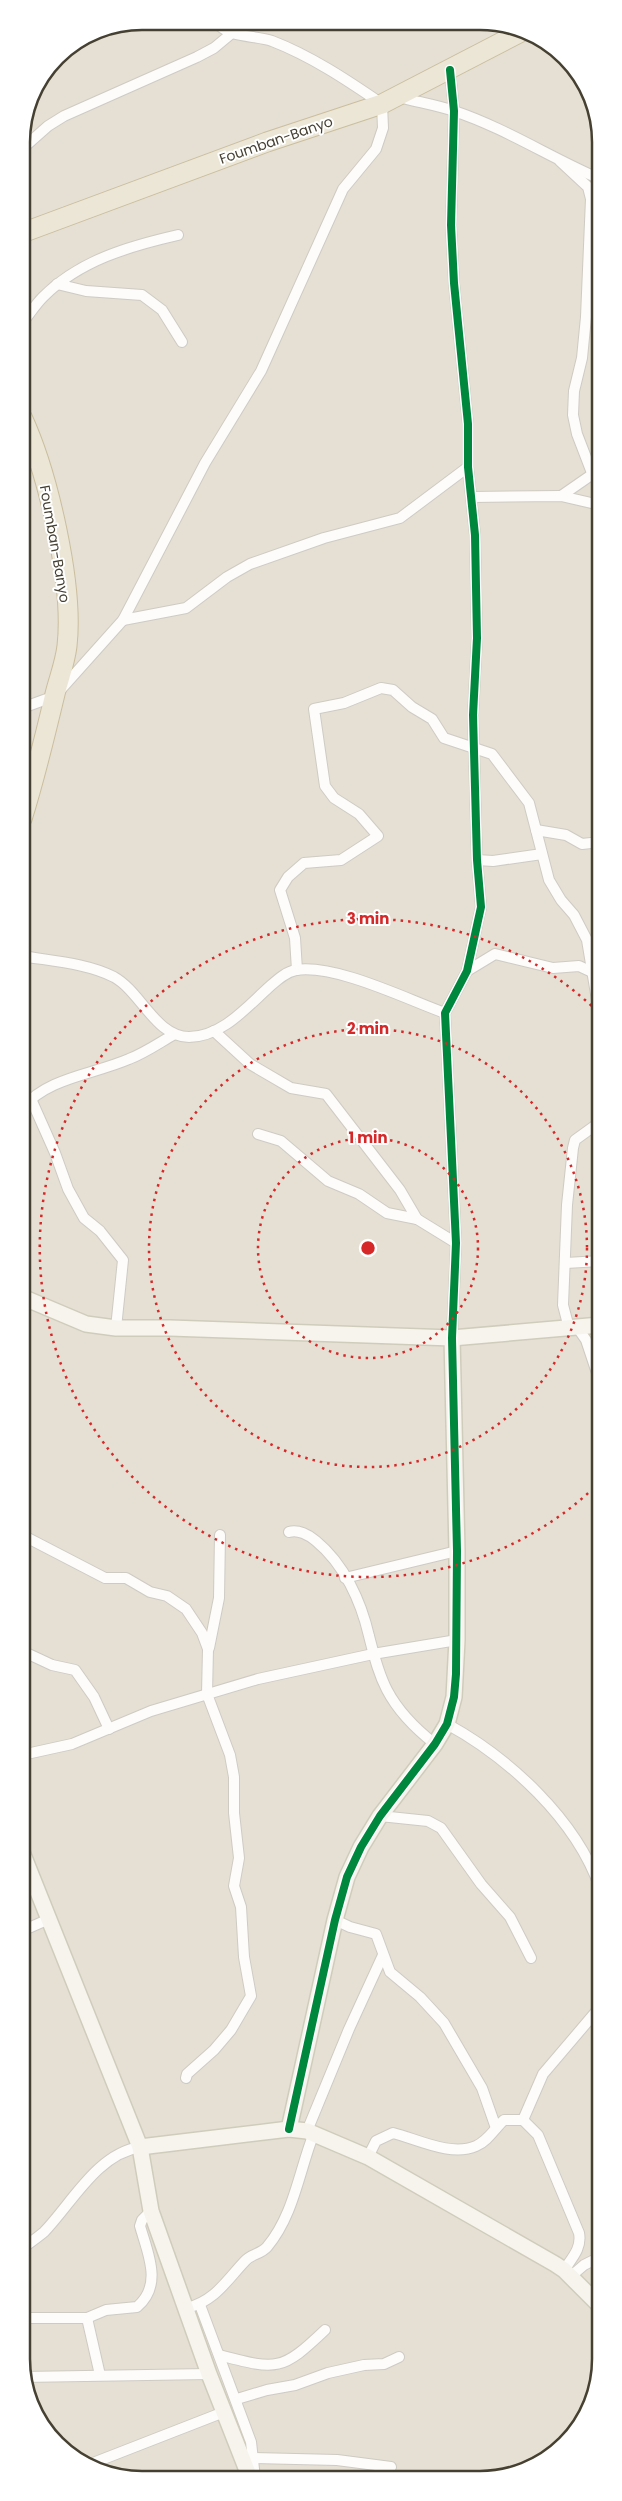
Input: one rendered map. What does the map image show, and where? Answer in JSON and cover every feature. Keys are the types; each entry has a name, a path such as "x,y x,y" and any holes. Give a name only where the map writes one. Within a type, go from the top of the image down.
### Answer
{"highway":[{"name":"Foumban-Banyo","path":"30,230 267,142 390,100 514,36"},
{"name":"Foumban-Banyo","path":"30,437 46,489 66,594 67,646 46,735 30,791"}],"street":[{"path":"225,30 232,33 252,35 289,48 342,77 390,100 454,111 511,135 592,175"},
{"path":"30,142 48,126 64,116 197,57 214,48 232,33"},
{"path":"289,2130 335,1920 354,1860 380,1816 435,1744 447,1724 454,1696 457,1640 457,1551 452,1338 456,1243 445,1013 467,971 481,906 473,715 477,638 473,497 468,467 468,424 454,282 451,225 454,111 450,70"},
{"path":"30,705 55,696 123,620 151,570 205,463 261,372 343,189 376,149 390,100"},
{"path":"560,161 588,187 591,199 586,317 582,358 574,391 573,415 577,434 592,463"},
{"path":"30,314 43,297 57,284 99,258 178,235"},
{"path":"57,284 86,291 142,295 162,310 182,342"},
{"path":"123,620 186,608 227,576 250,564 324,538 400,518 468,467"},
{"path":"561,496 592,474"},
{"path":"473,497 561,496 592,503"},
{"path":"297,970 295,938 281,897 282,885 304,863 341,860 378,836 359,814 334,798 325,786 314,709 344,703 381,688 393,690 412,707 432,719 444,738 492,754 529,803 549,880 561,900 574,916 587,940 592,972"},
{"path":"536,830 566,835 582,844 592,843"},
{"path":"478,860 492,861 542,854"},
{"path":"467,971 495,954 552,968 579,966 592,972"},
{"path":"30,958 97,971 114,978 173,1035 188,1037 204,1035 214,1031 232,1020 279,978 297,970 321,970 380,988 445,1013"},
{"path":"214,1031 250,1064 291,1088 326,1094 400,1190 417,1219"},
{"path":"116,1328 122,1260 100,1231 84,1218 68,1189 55,1153 31,1099 37,1092 63,1080 130,1059 173,1035"},
{"path":"592,1128 574,1142 566,1205 566,1263 563,1305 573,1328 586,1340 592,1358"},
{"path":"258,1134 281,1141 328,1181 359,1194 388,1213 417,1219 456,1243"},
{"path":"566,1263 592,1261"},
{"path":"30,1300 86,1324 116,1328 170,1328 452,1338 592,1326"},
{"path":"289,1532 297,1531 314,1540 336,1560 346,1578 368,1630 373,1654 387,1690 393,1700 419,1730 435,1744"},
{"path":"186,2078 187,2074 214,2050 231,2030 251,1996 244,1957 241,1907 234,1886 240,1858 234,1814 234,1777 230,1755 207,1694 208,1649 219,1598 220,1535"},
{"path":"30,1539 104,1578 126,1578 150,1592 168,1596 186,1609 202,1633 208,1649"},
{"path":"346,1578 457,1551"},
{"path":"30,1753 72,1744 151,1711 258,1679 373,1654 457,1640"},
{"path":"30,1655 52,1665 75,1670 94,1697 109,1729"},
{"path":"447,1724 493,1752 555,1813 580,1846 592,1867"},
{"path":"380,1816 428,1822 441,1828 481,1884 510,1917 531,1958"},
{"path":"30,1872 140,2147 151,2211 193,2306 219,2355 237,2399 251,2442 255,2471"},
{"path":"30,1927 49,1919"},
{"path":"335,1920 350,1927 376,1934 390,1972 420,1997 444,2023 482,2088 496,2128"},
{"path":"193,2306 217,2294 246,2260 267,2248 276,2234 298,2188 310,2132 349,2029 383,1955"},
{"path":"523,2120 543,2074 592,2016"},
{"path":"368,2157 376,2141 393,2133 443,2147 460,2148 475,2146 489,2137 504,2120 523,2120 538,2135 579,2233 581,2241 567,2274"},
{"path":"30,2243 43,2233 105,2163 127,2149 289,2130 310,2132 368,2157 567,2274 592,2298"},
{"path":"30,2318 87,2318 106,2310 137,2307 151,2291 153,2273 140,2226 142,2220 151,2211"},
{"path":"567,2274 592,2260"},
{"path":"193,2306 209,2374 247,2471"},
{"path":"87,2318 100,2375"},
{"path":"219,2355 259,2365 281,2363 298,2356 325,2330"},
{"path":"237,2399 267,2390 295,2385 328,2373 364,2365 384,2364 398,2357"},
{"path":"31,2377 209,2374"},
{"path":"99,2462 224,2412"},
{"path":"254,2458 338,2460 391,2467"}],"shaded area":[{"path":"135,30 480,30 502,32 536,45 564,68 580,93 590,120 592,142 592,2366 586,2395 577,2415 559,2438 548,2448 529,2459 516,2465 494,2470 135,2471 120,2469 86,2456 63,2438 49,2421 36,2395 32,2381 30,2359 30,135 32,120 39,99 49,80 68,58 86,45 106,36"}],"cycle path":[{"path":"289,2129 335,1920 347,1877 361,1847 380,1816 435,1744 447,1724 454,1697 456,1674 457,1551 452,1338 456,1243 445,1013 467,971 481,907 477,860 473,715 477,638 475,535 468,467 468,424 454,283 451,225 454,111 450,70"}]}
